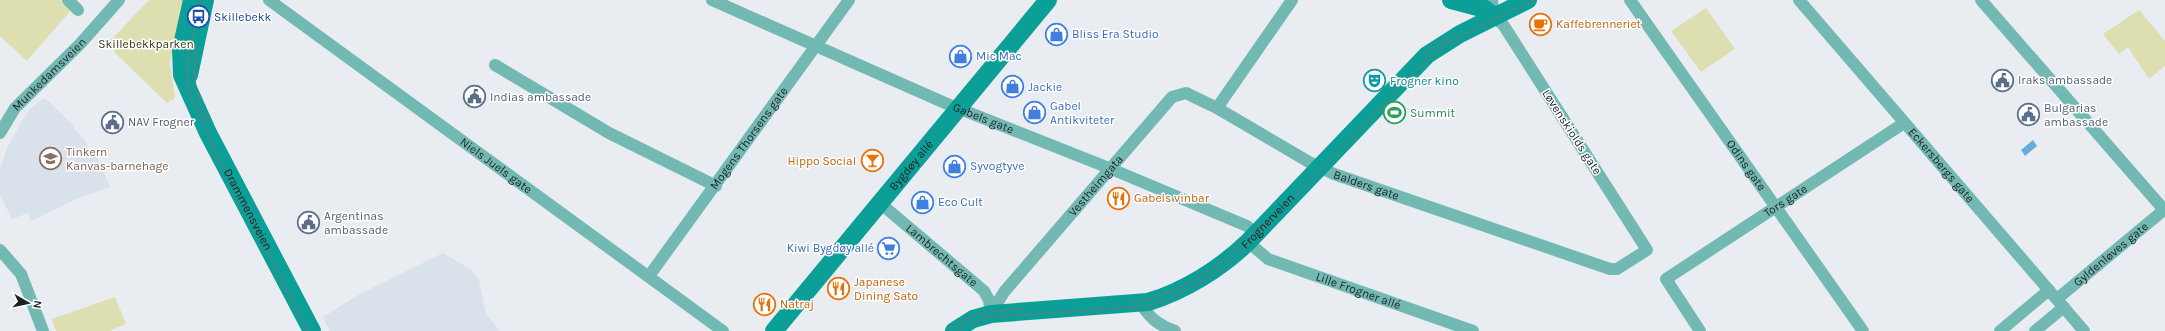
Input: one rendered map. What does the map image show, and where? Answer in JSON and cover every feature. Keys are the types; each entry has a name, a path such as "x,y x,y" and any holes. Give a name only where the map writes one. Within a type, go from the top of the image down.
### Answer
{"street":[{"path":"68,0 78,10"},
{"name":"Munkedamsveien","path":"0,133 15,108 80,44 119,0"},
{"name":"Drammensveien","path":"192,0 180,61 182,75 208,133 312,331"},
{"name":"Drammensveien","path":"188,86 190,67 205,0"},
{"name":"Niels Juels gate","path":"269,0 723,331"},
{"name":"Gabels gate","path":"712,0 959,108 1109,168 1247,226 1252,238"},
{"name":"Mogens Thorsens gate","path":"649,276 716,186 849,0"},
{"name":"Bygdøy allé","path":"774,331 1048,0"},
{"path":"1217,108 1292,0"},
{"path":"1451,0 1485,9 1493,8"},
{"name":"Frognerveien","path":"954,331 963,323 973,318 991,314 1141,304 1160,299 1206,275 1231,258 1252,238 1427,55 1493,8 1528,0"},
{"name":"Odins gate","path":"1630,0 1863,331"},
{"name":"Eckersbergs gate","path":"1799,0 2084,331"},
{"path":"1981,0 2165,210"},
{"name":"Løvenskiolds gate","path":"1493,8 1647,250"},
{"path":"495,65 609,133 716,186"},
{"name":"Vestheimgata","path":"991,314 1004,292 1109,168 1172,97 1176,94 1191,94 1217,108"},
{"name":"Balders gate","path":"1217,108 1320,168 1610,269 1617,269 1647,250"},
{"name":"Tors gate","path":"1700,331 1666,279 1904,123"},
{"name":"Lambrechtsgate","path":"880,203 984,290 989,300 991,314"},
{"name":"Gyldenløves gate","path":"2000,331 2056,299 2165,210"},
{"name":"Lille Frogner allé","path":"1252,238 1268,260 1473,331"},
{"path":"0,250 21,274 43,331"},
{"name":"Gyldenløves gate","path":"2035,331 2056,299"},
{"path":"1141,304 1152,320 1161,326 1175,331"}],"shaded area":[{"name":"Tinkern Kanvas-barnehage","path":"42,99 46,99 75,127 74,129 85,140 89,149 96,154 110,187 79,198 31,221 28,213 12,219 0,195 0,170 7,148 21,123 30,109"},
{"path":"443,253 472,270 479,280 486,314 500,331 330,331 323,317 360,294"}],"green space":[{"path":"0,0 60,0 71,10 27,61 0,36"},
{"name":"Skillebekkparken","path":"149,0 184,0 170,63 175,98 167,103 117,55 109,42"},
{"path":"1706,8 1735,49 1701,72 1671,31"},
{"path":"2139,10 2165,41 2165,66 2149,79 2128,47 2119,54 2103,34"},
{"path":"115,297 126,324 109,331 56,331 52,319"}],"water":[{"path":"2033,140 2037,146 2025,156 2021,150"}],"tram line":[{"path":"201,0 188,58 187,75 190,94 216,154 308,331"},
{"path":"958,331 971,323 990,317 1147,306 1172,297 1196,285 1240,254 1427,59 1452,41 1534,0"},
{"path":"1424,54 1456,33"},
{"path":"197,44 194,64 197,93 207,121"},
{"path":"1129,302 1148,299 1185,285 1219,263 1249,237 1262,223"},
{"path":"949,331 957,324 975,315 994,311 1024,309"}],"place":[{"name":"Skillebekk","path":"198,17"},
{"name":"Kaffebrenneriet","path":"1540,24"},
{"name":"Bliss Era Studio","path":"1057,34"},
{"name":"Mic Mac","path":"960,56"},
{"name":"Iraks ambassade","path":"2003,80"},
{"name":"Frogner kino","path":"1374,81"},
{"name":"Jackie","path":"1012,87"},
{"name":"Indias ambassade","path":"474,97"},
{"name":"Gabel Antikviteter","path":"1034,113"},
{"name":"Summit","path":"1395,113"},
{"name":"Bulgarias ambassade","path":"2028,115"},
{"name":"NAV Frogner","path":"112,122"},
{"name":"Tinkern Kanvas-barnehage","path":"51,159"},
{"name":"Hippo Social","path":"872,161"},
{"name":"Syvogtyve","path":"954,166"},
{"name":"Gabels vinbar","path":"1119,198"},
{"name":"Eco Cult","path":"922,202"},
{"name":"Argentinas ambassade","path":"309,223"},
{"name":"Kiwi Bygdøy allé","path":"889,248"},
{"name":"Japanese Dining Sato","path":"838,289"},
{"name":"Natraj","path":"765,304"}]}
